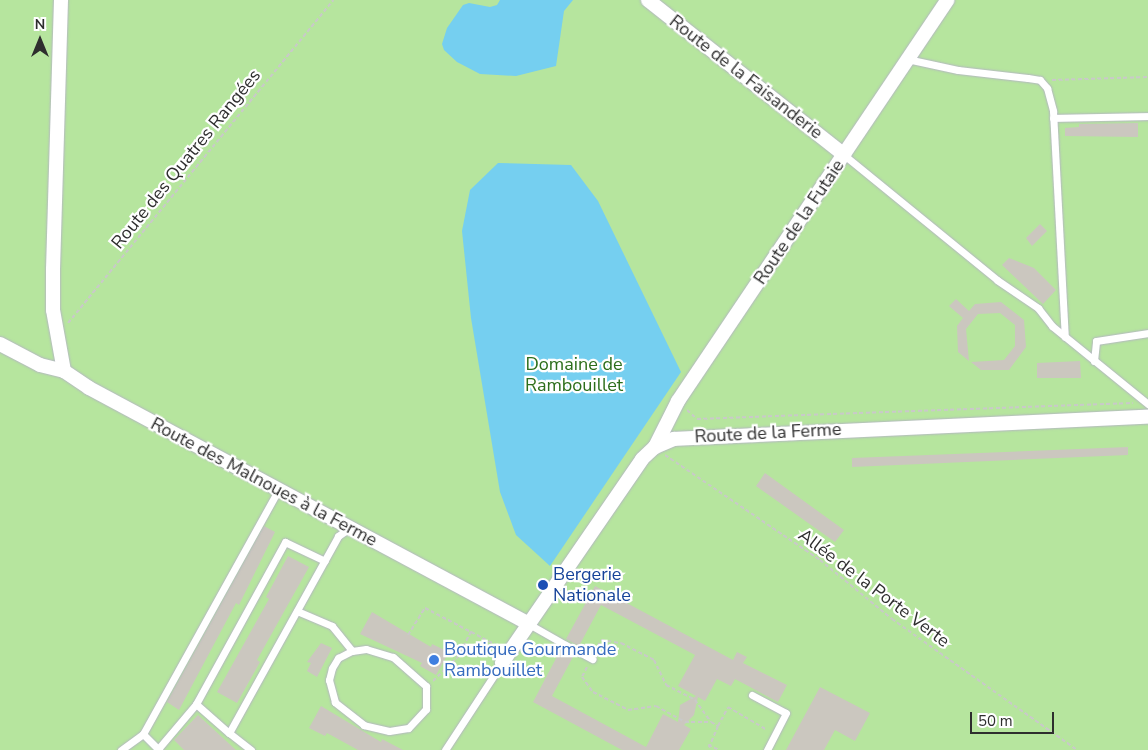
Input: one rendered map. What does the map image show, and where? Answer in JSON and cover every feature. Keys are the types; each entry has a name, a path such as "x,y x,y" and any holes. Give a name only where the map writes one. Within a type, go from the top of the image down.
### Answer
{"street":[{"path":"61,0 53,310 60,333 64,371"},
{"name":"Route de la Faisanderie","path":"648,0 844,155"},
{"name":"Route de la Futaie","path":"655,447 678,401 947,0"},
{"name":"Route des Malnoues à la Ferme","path":"0,344 40,365 64,371 89,388 527,623"},
{"name":"Route de la Ferme","path":"505,658 527,623 642,459 655,447 690,436 1148,417"}],"lane":[{"path":"907,59 958,70 1040,80 1050,96 1054,118 1065,337"},
{"path":"1054,118 1148,116"},
{"path":"844,155 997,280 1038,308 1065,337 1147,403"},
{"path":"1094,361 1096,341 1148,333"},
{"path":"121,750 143,734 278,490"},
{"path":"229,733 338,536 350,528"},
{"path":"143,734 159,749 196,704 285,542 324,561"},
{"path":"297,611 332,626 352,651"},
{"path":"527,623 592,659"},
{"path":"366,649 393,657 426,686 426,709 408,728 389,731 364,725 341,709 330,693 332,668 338,658 352,651 366,649"},
{"path":"445,750 505,658"},
{"path":"752,696 786,713 767,750"},
{"path":"196,704 251,750"}],"path":[{"name":"Route des Quatres Rangées","path":"60,333 333,0"},
{"path":"1040,80 1148,76"},
{"path":"678,401 696,420 1147,403"},
{"name":"Allée de la Porte Verte","path":"655,447 682,469 820,560 892,619 1077,750"},
{"path":"408,635 425,608 471,632 505,658"},
{"path":"426,686 457,658 471,632"},
{"path":"711,722 685,722 656,706 628,710 593,692 582,677 601,640 621,642 654,660 666,685 695,700 711,722 718,726"},
{"path":"708,750 708,745 728,706 762,728"},
{"path":"708,745 719,750"}],"green space":[{"name":"Domaine de Rambouillet","path":"0,0 1148,0 1148,750 0,750"}],"water":[{"path":"500,0 573,0 564,11 556,66 516,76 480,74 457,62 444,50 442,44 447,28 463,5 469,3 490,7 497,5"},
{"path":"498,163 571,165 598,201 681,372 550,566 516,535 500,492 471,318 462,231 470,190"}],"building":[{"path":"1138,123 1138,137 1065,136 1065,128 1079,127 1079,124"},
{"path":"1040,224 1047,231 1032,246 1026,238"},
{"path":"1009,258 1034,268 1056,290 1043,304 1002,265"},
{"path":"956,299 969,311 975,304 1001,302 1024,320 1026,347 1009,370 981,370 971,362 1004,360 1015,346 1015,325 1000,313 978,314 966,329 969,361 958,352 957,326 963,318 949,306"},
{"path":"1080,361 1081,378 1037,378 1037,363"},
{"path":"1128,447 1128,455 852,467 852,458"},
{"path":"765,473 844,530 835,542 756,486"},
{"path":"264,526 275,532 239,605 236,603 179,710 167,702"},
{"path":"288,556 309,567 257,660 260,662 237,703 217,692 269,599 266,597"},
{"path":"595,586 733,660 737,652 747,657 743,663 787,685 778,702 735,679 731,686 717,679 705,701 698,697 694,715 684,725 691,729 679,750 622,750 533,702 561,649 574,655 552,696 646,747 663,714 678,722 680,705 696,696 678,686 695,655 601,605 579,646 566,639"},
{"path":"372,612 431,647 432,644 449,652 436,675 420,666 422,663 360,634"},
{"path":"321,643 332,648 317,677 307,671 311,663 307,662"},
{"path":"820,687 870,713 855,741 835,730 824,750 786,750"},
{"path":"321,706 381,742 382,739 403,750 358,750 327,733 325,736 309,728"},
{"path":"198,715 236,750 184,750 174,740"}],"place":[{"name":"Bergerie Nationale","path":"543,585"},
{"name":"Boutique Gourmande Rambouillet","path":"434,660"}]}
